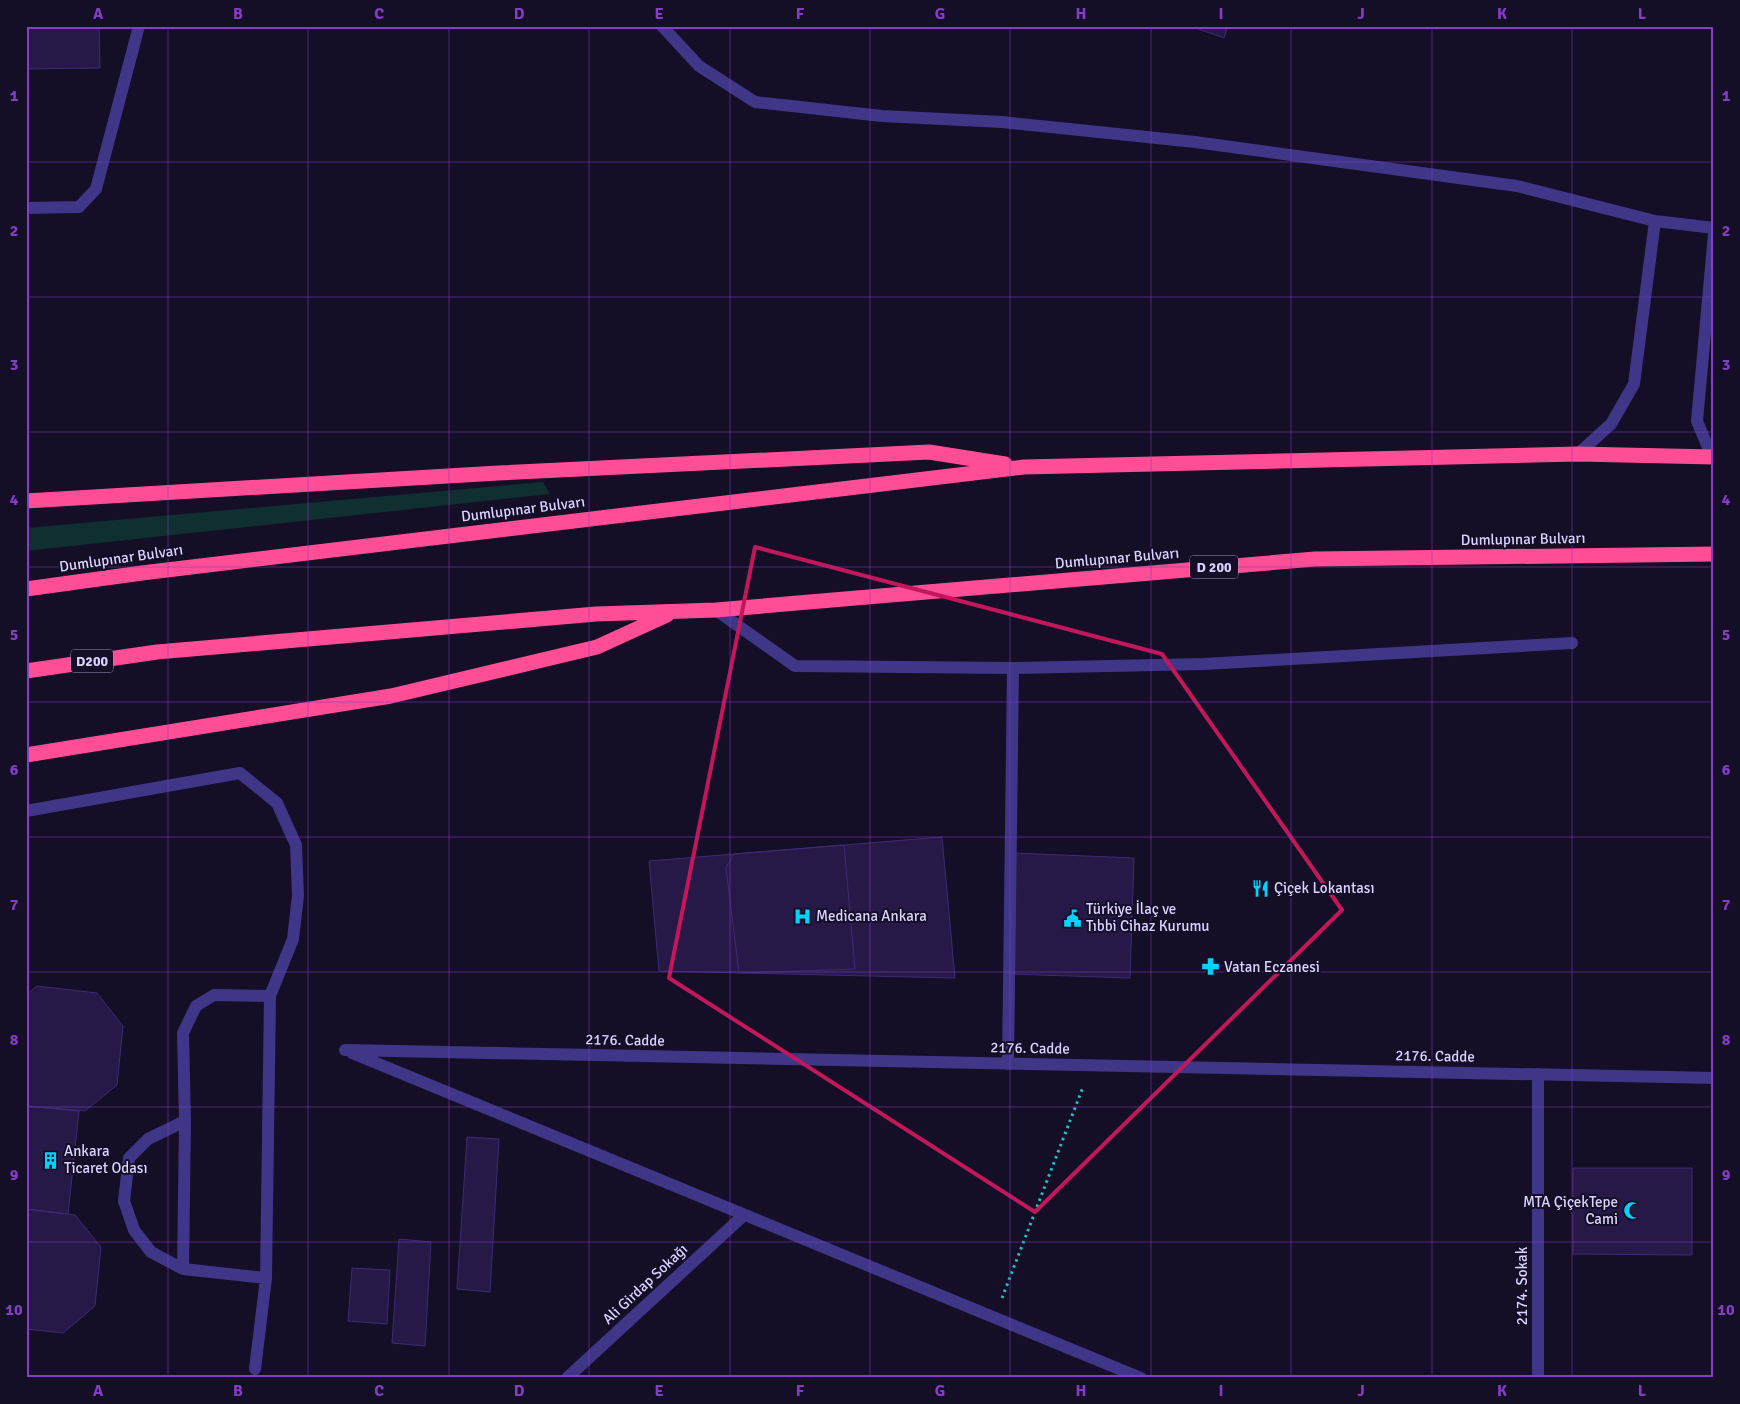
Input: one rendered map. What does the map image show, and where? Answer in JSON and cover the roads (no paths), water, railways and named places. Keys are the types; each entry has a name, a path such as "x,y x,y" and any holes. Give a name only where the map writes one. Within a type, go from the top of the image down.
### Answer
{"highway":[{"name":"Dumlupınar Bulvarı","path":"26,501 498,472 929,452 1024,467"},
{"name":"Dumlupınar Bulvarı","path":"26,589 142,573 1024,467 1578,454 1713,457"},
{"name":"Dumlupınar Bulvarı","path":"26,671 158,652 596,614 716,610 1316,559 1714,554"},
{"name":"Dumlupınar Bulvarı","path":"26,756 391,696 597,647 675,611"}],"street":[{"path":"26,208 79,207 96,189 139,26"},
{"path":"662,26 699,66 755,102 882,116 1002,122 1194,142 1518,186 1655,221 1714,228"},
{"path":"1578,454 1611,424 1634,384 1655,221"},
{"path":"1713,457 1697,421 1714,234"},
{"path":"716,610 796,666 1013,668 1204,664 1572,644"},
{"path":"1008,1064 1013,668"},
{"path":"26,811 240,773 277,803 296,845 298,896 293,938 270,996 266,1278 255,1370"},
{"path":"183,1269 185,1121 183,1033 196,1006 214,995 270,996"},
{"name":"2176. Cadde","path":"744,1215 345,1050 1714,1078"},
{"name":"2174. Sokak","path":"1538,1074 1538,1378"},
{"path":"185,1121 148,1139 129,1158 124,1201 134,1230 151,1252 183,1269 266,1278"},
{"path":"744,1215 1141,1378"},
{"name":"Ali Girdap Sokağı","path":"567,1378 744,1215"}],"place":[{"name":"Çiçek Lokantası","path":"1260,888"},
{"name":"Medicana Ankara","path":"802,916"},
{"name":"Türkiye İlaç ve Tıbbi Cihaz Kurumu","path":"1072,918"},
{"name":"Vatan Eczanesi","path":"1210,967"},
{"name":"Ankara Ticaret Odası","path":"50,1160"},
{"name":"MTA ÇiçekTepe Cami","path":"1632,1211"}]}
